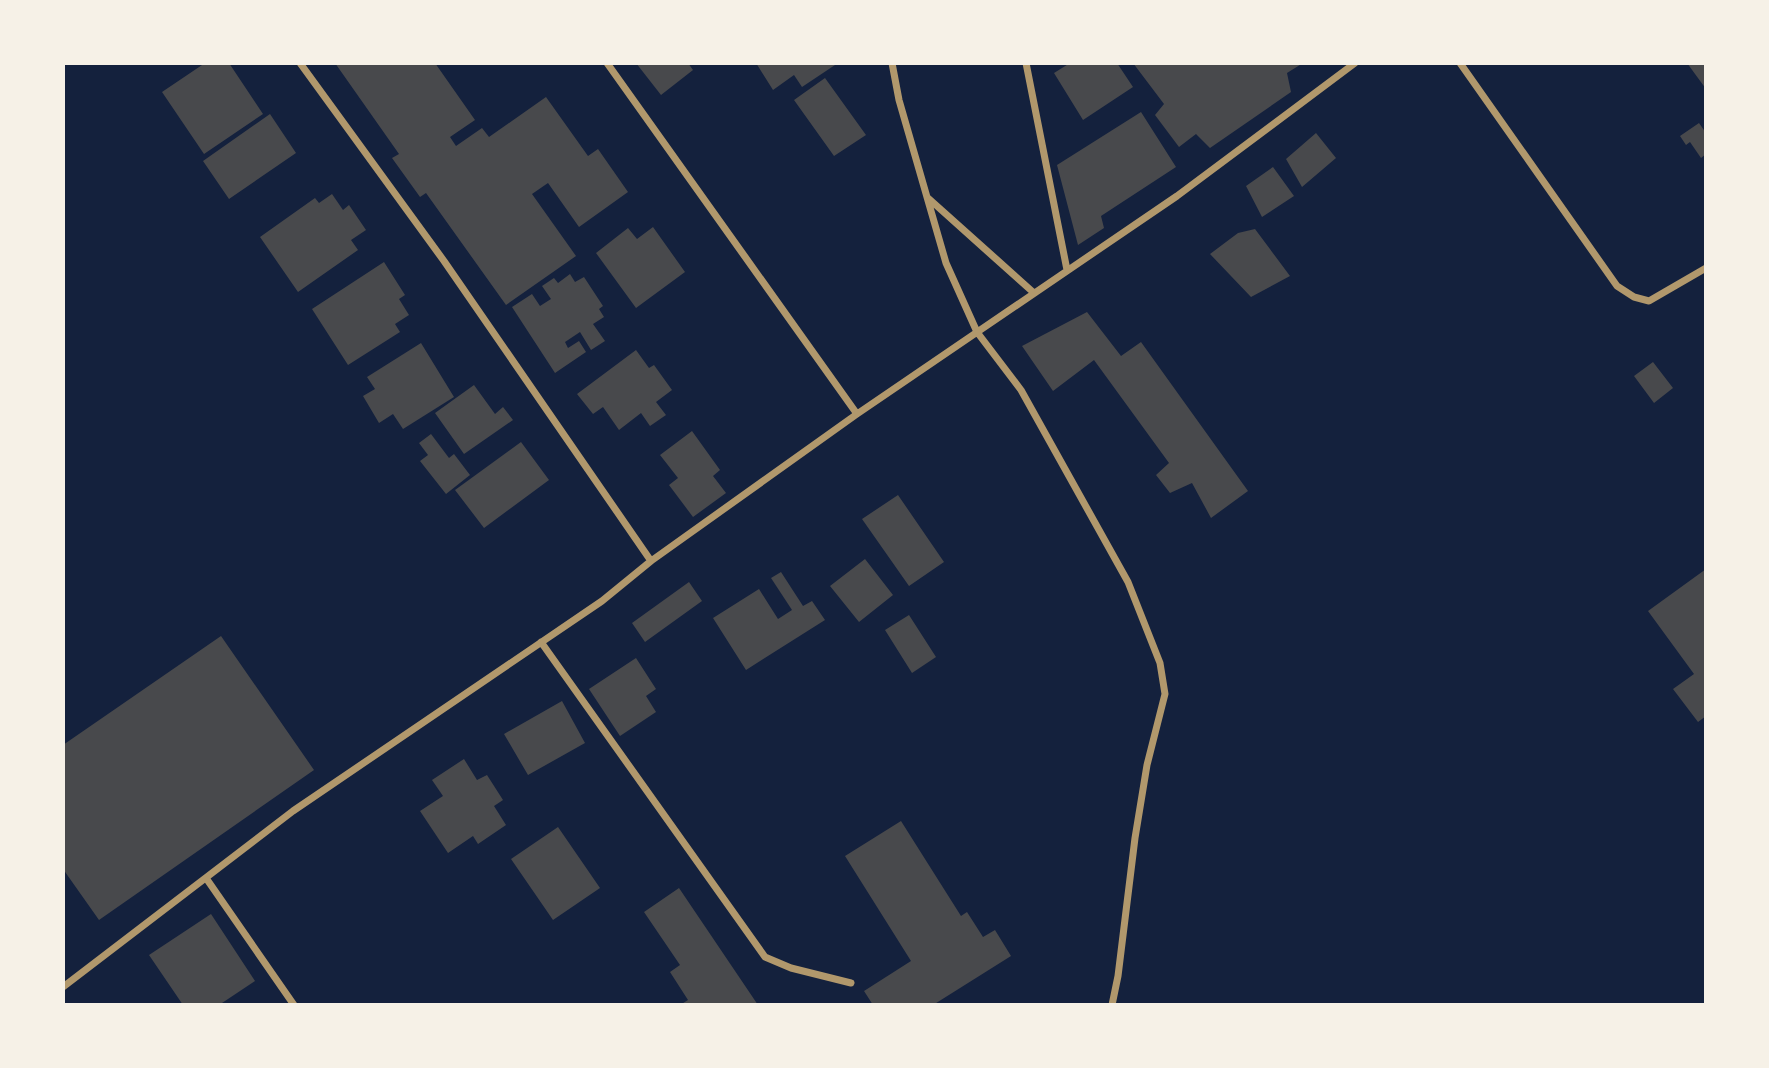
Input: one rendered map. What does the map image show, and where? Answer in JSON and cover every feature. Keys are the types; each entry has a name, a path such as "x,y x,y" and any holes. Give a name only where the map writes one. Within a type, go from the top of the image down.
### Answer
{"street":[{"path":"300,63 444,261 651,561"},
{"path":"607,63 857,414"},
{"path":"892,63 899,100 946,263 977,332 1021,390 1128,582 1160,663 1165,694 1147,765 1112,1005"},
{"path":"1026,63 1067,270"},
{"path":"63,987 293,811 601,601 651,561 857,414 1177,196 1355,63"},
{"path":"1460,63 1617,286 1634,297 1649,301 1706,268"},
{"path":"927,197 1034,293"},
{"path":"541,642 765,957 791,968 851,983"},
{"path":"206,878 294,1005"}],"building":[{"path":"205,63 229,63 263,114 204,154 162,92"},
{"path":"335,63 435,63 475,120 450,137 456,146 482,128 489,137 546,97 588,156 598,149 628,192 579,227 548,183 532,194 576,256 506,305 426,193 420,197 392,158 399,154"},
{"path":"636,63 688,63 693,70 661,95"},
{"path":"756,63 838,63 802,87 794,75 773,90"},
{"path":"1070,63 1117,63 1133,87 1083,120 1054,73"},
{"path":"1133,63 1303,63 1287,73 1291,92 1210,148 1196,134 1179,147 1155,115 1164,104"},
{"path":"1687,63 1706,63 1706,89"},
{"path":"825,78 866,135 834,156 794,100"},
{"path":"1141,112 1176,167 1101,216 1104,228 1078,245 1057,165"},
{"path":"270,114 296,153 229,199 203,161"},
{"path":"1699,123 1706,133 1706,154 1701,158 1690,142 1686,145 1680,136"},
{"path":"1316,133 1336,158 1302,187 1286,159"},
{"path":"1273,167 1294,196 1262,217 1246,186"},
{"path":"332,194 343,210 349,205 366,230 351,240 358,250 298,292 260,237 315,198 319,203"},
{"path":"653,227 685,272 636,308 596,253 628,228 637,239"},
{"path":"1255,229 1290,276 1251,297 1210,254 1238,233"},
{"path":"384,262 405,295 399,299 409,315 395,324 400,332 348,365 312,309"},
{"path":"570,274 575,282 584,277 603,306 599,309 604,317 593,324 605,341 591,350 580,332 565,342 568,348 579,341 586,352 555,373 512,307 532,294 540,306 551,299 542,286 554,278 558,283"},
{"path":"1087,312 1121,356 1141,342 1248,491 1211,518 1192,483 1170,493 1156,475 1169,463 1094,360 1053,391 1022,346"},
{"path":"421,343 454,397 403,429 393,414 379,423 363,396 375,389 367,377"},
{"path":"636,350 649,368 654,365 672,390 656,402 666,415 650,426 641,413 619,430 603,407 593,414 577,394"},
{"path":"1653,362 1673,388 1654,403 1634,376"},
{"path":"474,385 495,414 503,407 513,420 464,454 435,413"},
{"path":"692,431 720,470 713,476 726,493 693,517 669,485 678,478 660,455"},
{"path":"431,434 449,458 454,454 470,475 446,494 420,461 428,455 419,443"},
{"path":"521,442 549,480 484,528 455,490"},
{"path":"898,495 944,562 909,586 862,519"},
{"path":"865,559 893,595 859,622 830,586"},
{"path":"1706,569 1706,716 1698,722 1673,689 1694,674 1648,611"},
{"path":"781,572 803,606 812,601 825,620 746,670 713,618 759,589 778,619 792,610 771,578"},
{"path":"689,582 702,601 645,642 632,623"},
{"path":"909,615 936,657 912,673 885,630"},
{"path":"221,636 314,770 99,920 63,869 63,745"},
{"path":"636,658 656,689 646,696 656,712 620,736 589,689"},
{"path":"562,701 585,743 528,775 504,734"},
{"path":"464,759 477,780 487,775 503,800 494,806 506,825 478,844 473,836 448,853 420,811 443,796 432,780"},
{"path":"901,821 961,916 967,912 983,937 995,930 1011,956 933,1005 873,1005 864,991 911,961 845,856"},
{"path":"558,827 600,888 553,920 511,859"},
{"path":"679,888 758,1005 680,1005 688,1000 670,972 680,965 644,912"},
{"path":"211,914 255,981 219,1005 183,1005 149,955"}]}
